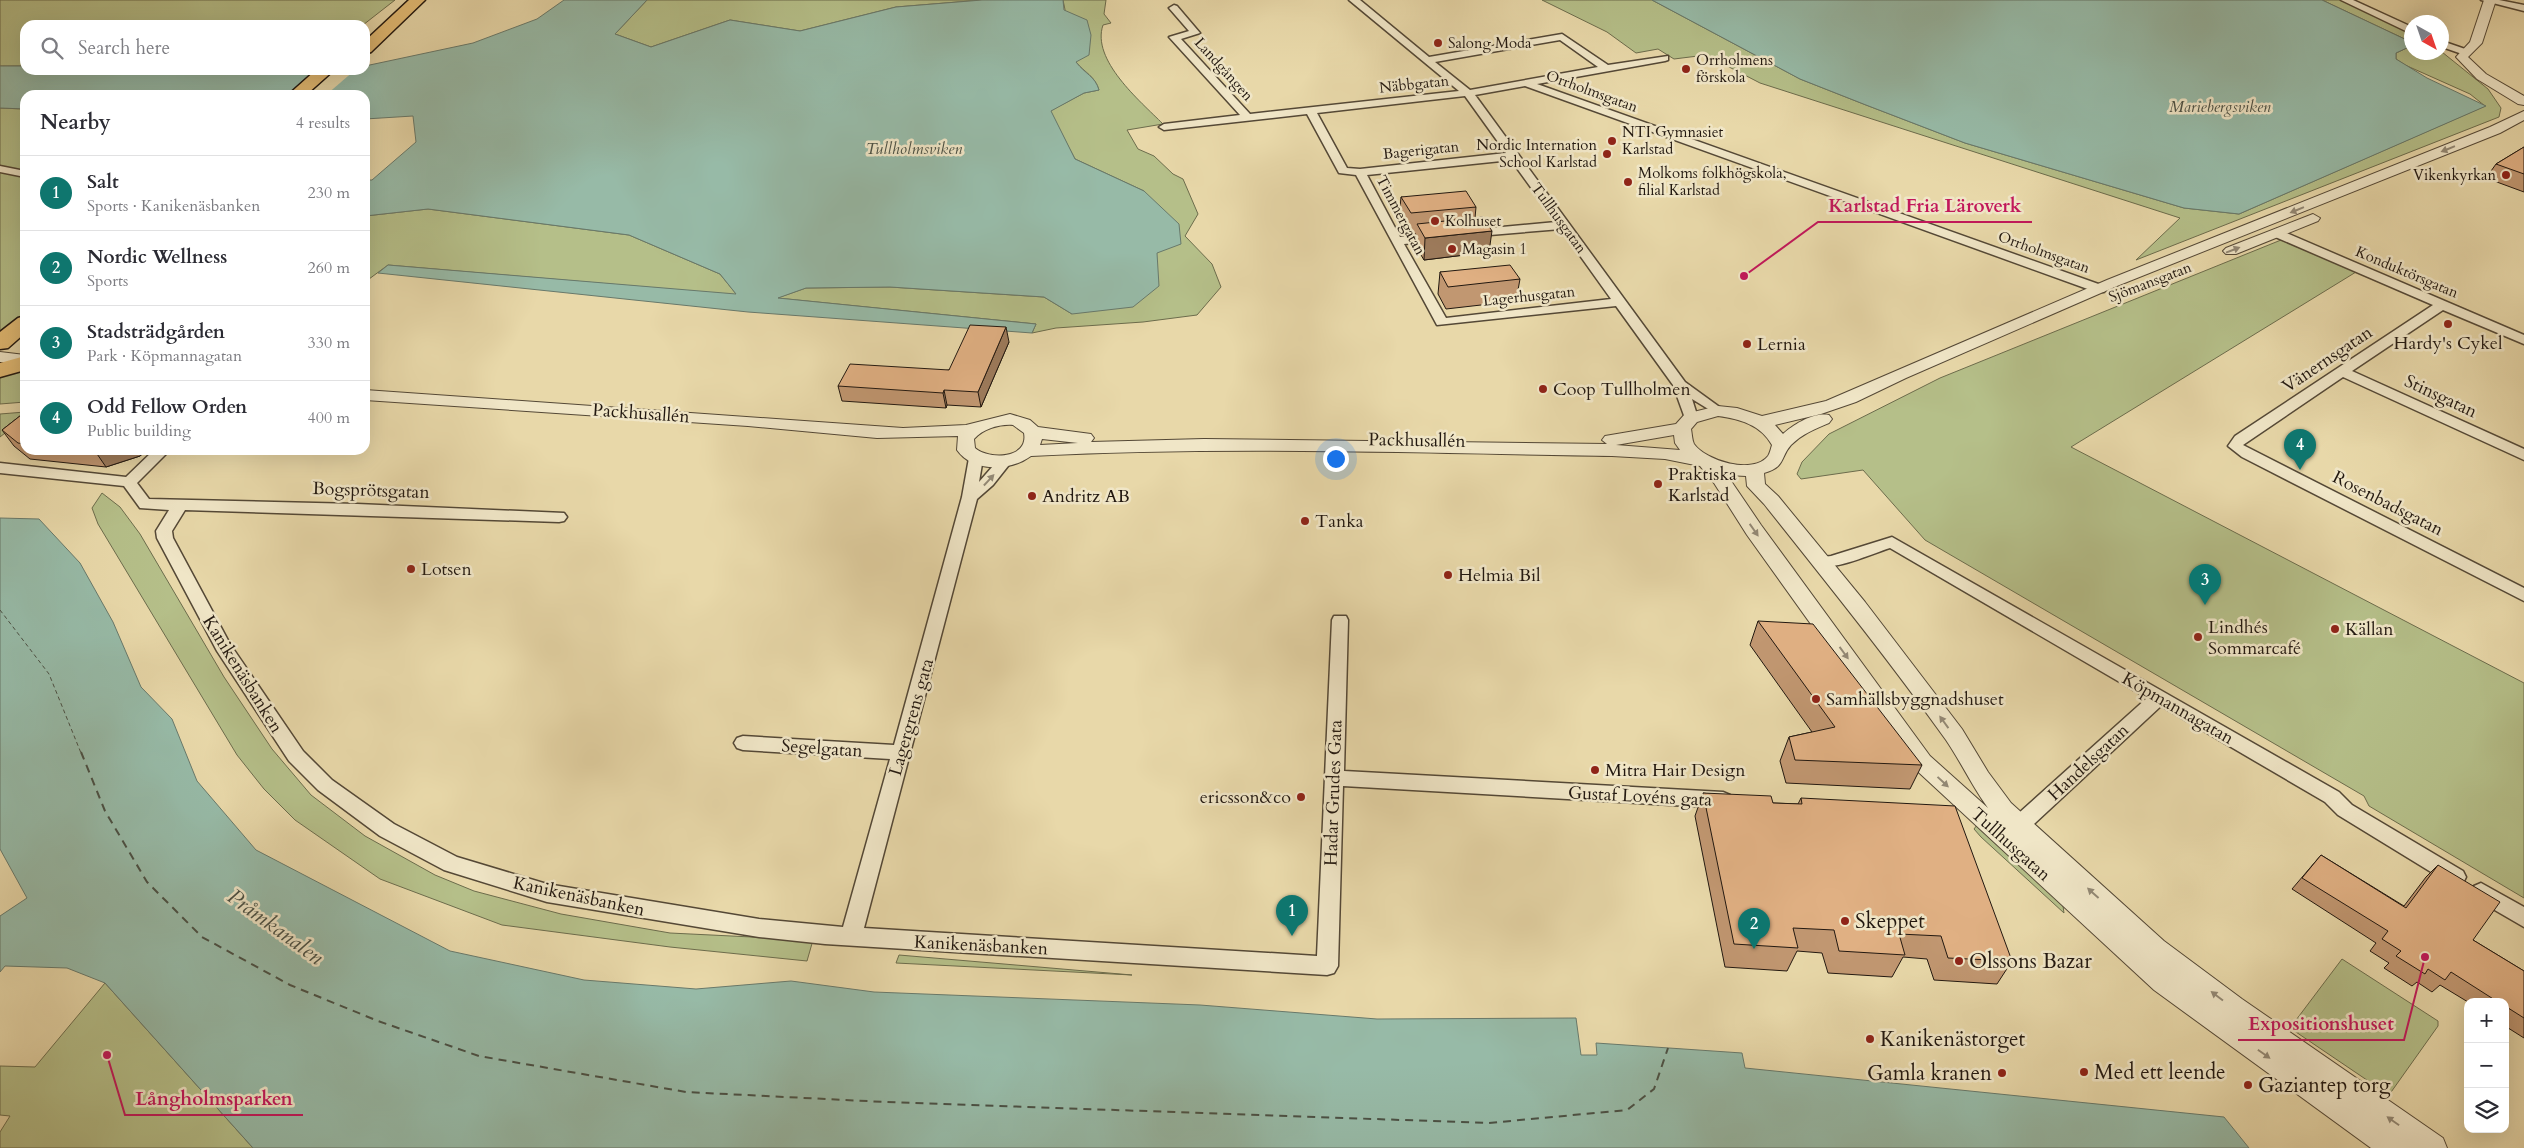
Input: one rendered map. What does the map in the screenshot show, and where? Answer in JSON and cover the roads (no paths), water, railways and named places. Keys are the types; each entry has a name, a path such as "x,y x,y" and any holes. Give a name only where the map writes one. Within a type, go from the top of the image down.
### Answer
{"main road":[{"path":"370,33 409,0"},
{"path":"370,44 418,0"},
{"path":"302,90 320,75"},
{"path":"318,90 335,75"},
{"path":"0,370 20,332"},
{"path":"10,353 20,340"}],"street":[{"name":"Tullhusgatan","path":"1354,0 1468,93 1680,386 1718,411"},
{"path":"2346,0 2404,27"},
{"path":"2524,8 2488,0 2476,43 2462,57 2465,64 2524,102"},
{"name":"Landgången","path":"1174,8 1196,34 1174,37 1248,118"},
{"path":"1427,60 1562,37 1607,69"},
{"path":"2449,46 2465,52"},
{"name":"Näbbgatan","path":"1164,127 1468,93 1665,58"},
{"name":"Orrholmsgatan","path":"1526,83 2100,289"},
{"name":"Sjömansgatan","path":"1754,419 1804,415 1881,386 1900,374 2100,289 2495,130 2524,102"},
{"name":"Timmergatan","path":"1310,110 1342,171 1360,172 1396,241 1442,322"},
{"name":"Sjömansgatan","path":"1778,452 1798,430 2070,314 2277,233 2435,168 2470,153 2486,143 2524,128"},
{"name":"Bagerigatan","path":"1360,172 1514,156"},
{"path":"0,169 20,173"},
{"path":"1396,241 1564,225"},
{"name":"Konduktörsgatan","path":"2277,233 2524,340"},
{"name":"Lagerhusgatan","path":"1442,322 1620,302"},
{"name":"Vänernsgatan","path":"2235,446 2240,439 2442,305"},
{"name":"Stinsgatan","path":"2342,371 2524,455"},
{"name":"Tullhusgatan","path":"1680,386 1687,423"},
{"name":"Packhusallén","path":"370,395 787,424 916,435 973,429"},
{"path":"1771,500 1778,452 1770,429 1754,419 1718,411 1703,413 1687,423 1683,442 1698,457 1723,468 1755,470 1767,466 1778,452"},
{"path":"1004,420 1022,423 1032,432 1032,445 1027,451 1005,461 995,462 971,454 965,439 973,429 986,422 1004,420"},
{"name":"Packhusallén","path":"1032,432 1080,438 1188,436 1525,442 1637,438 1687,423"},
{"name":"Packhusallén","path":"916,435 971,454"},
{"name":"Packhusallén","path":"1027,451 1167,445 1612,450 1698,457"},
{"name":"Rosenbadsgatan","path":"2235,446 2246,454 2524,594"},
{"name":"Lagergrens gata","path":"850,937 970,497 971,454"},
{"path":"129,482 159,455"},
{"name":"Tullhusgatan","path":"1698,457 1729,488 1736,504 1745,517 1907,743 1964,813 2163,982 2395,1148"},
{"path":"970,497 988,482 1005,461"},
{"path":"0,468 129,482 145,504 182,504"},
{"name":"Tullhusgatan","path":"1755,470 1756,486 1771,500 1821,562 1925,696 1968,756 1979,778 2014,822 2156,949 2233,1008 2433,1148"},
{"name":"Bogsprötsgatan","path":"182,504 559,517"},
{"name":"Kanikenäsbanken","path":"182,504 169,520 164,531 165,538 223,647 296,756 325,785 387,830 451,864 547,893 759,928 850,937 1327,966"},
{"name":"Köpmannagatan","path":"1821,562 1832,561 1892,542 2332,797 2345,810 2524,918"},
{"name":"Hadar Grudes Gata","path":"1327,966 1340,620"},
{"name":"Handelsgatan","path":"2014,822 2027,818 2159,697"},
{"name":"Segelgatan","path":"743,743 901,753"},
{"name":"Gustaf Lovéns gata","path":"1333,778 1739,801"}],"water":[{"name":"Tullholmsviken","path":"564,0 647,0 615,34 651,47 730,20 800,31 896,7 982,0 1063,0 1064,10 1087,20 1091,35 1089,55 1076,62 1092,78 1099,90 1084,93 1051,111 1075,159 1144,191 1179,224 1181,244 1157,253 1159,286 1133,307 1072,314 1044,297 890,287 806,288 778,298 1036,324 1032,333 748,312 378,273 388,265 736,294 720,274 629,235 428,209 370,215 370,180 416,142 413,116 370,119 370,90 20,90 20,109 0,108 0,66 20,66 20,75 370,75 370,65 473,43 537,19"},
{"name":"Mariebergsviken","path":"1652,0 2322,0 2404,39 2404,49 2396,53 2396,59 2427,78 2486,106 2239,214 2184,208 1965,143 1800,79"},
{"name":"Pråmkanalen","path":"0,518 39,519 80,563 113,622 141,687 172,719 197,781 256,850 450,951 584,980 696,989 791,981 874,992 1200,1005 1377,1019 1576,1018 1581,1055 1597,1055 1596,1043 1742,1053 1745,1068 2224,1117 2249,1148 253,1148 105,983 67,968 5,966 0,972 0,916 27,898 0,849"}],"place":[{"name":"Salong Moda","path":"1438,43"},
{"name":"Orrholmens förskola","path":"1686,69"},
{"name":"NTI Gymnasiet Karlstad","path":"1612,141"},
{"name":"Nordic Internation School Karlstad","path":"1607,154"},
{"name":"Vikenkyrkan","path":"2506,175"},
{"name":"Molkoms folkhögskola, filial Karlstad","path":"1628,182"},
{"name":"Kolhuset","path":"1435,221"},
{"name":"Magasin 1","path":"1452,249"},
{"name":"Karlstad Fria Läroverk","path":"1744,276"},
{"name":"Hardy's Cykel","path":"2448,324"},
{"name":"Lernia","path":"1747,344"},
{"name":"Coop Tullholmen","path":"1543,389"},
{"name":"Odd Fellow Orden","path":"2300,470"},
{"name":"Praktiska Karlstad","path":"1658,484"},
{"name":"Andritz AB","path":"1032,496"},
{"name":"Tanka","path":"1305,521"},
{"name":"Lotsen","path":"411,569"},
{"name":"Helmia Bil","path":"1448,575"},
{"name":"Stadsträdgården","path":"2205,605"},
{"name":"Källan","path":"2335,629"},
{"name":"Lindhés Sommarcafé","path":"2198,637"},
{"name":"Samhällsbyggnadshuset","path":"1816,699"},
{"name":"Mitra Hair Design","path":"1595,770"},
{"name":"ericsson&co","path":"1301,797"},
{"name":"Skeppet","path":"1845,921"},
{"name":"Salt","path":"1292,936"},
{"name":"Nordic Wellness","path":"1754,949"},
{"name":"Expositionshuset","path":"2425,957"},
{"name":"Olssons Bazar","path":"1959,961"},
{"name":"Kanikenästorget","path":"1870,1039"},
{"name":"Långholmsparken","path":"107,1055"},
{"name":"Med ett leende","path":"2084,1072"},
{"name":"Gamla kranen","path":"2002,1073"},
{"name":"Gaziantep torg","path":"2248,1085"}]}
